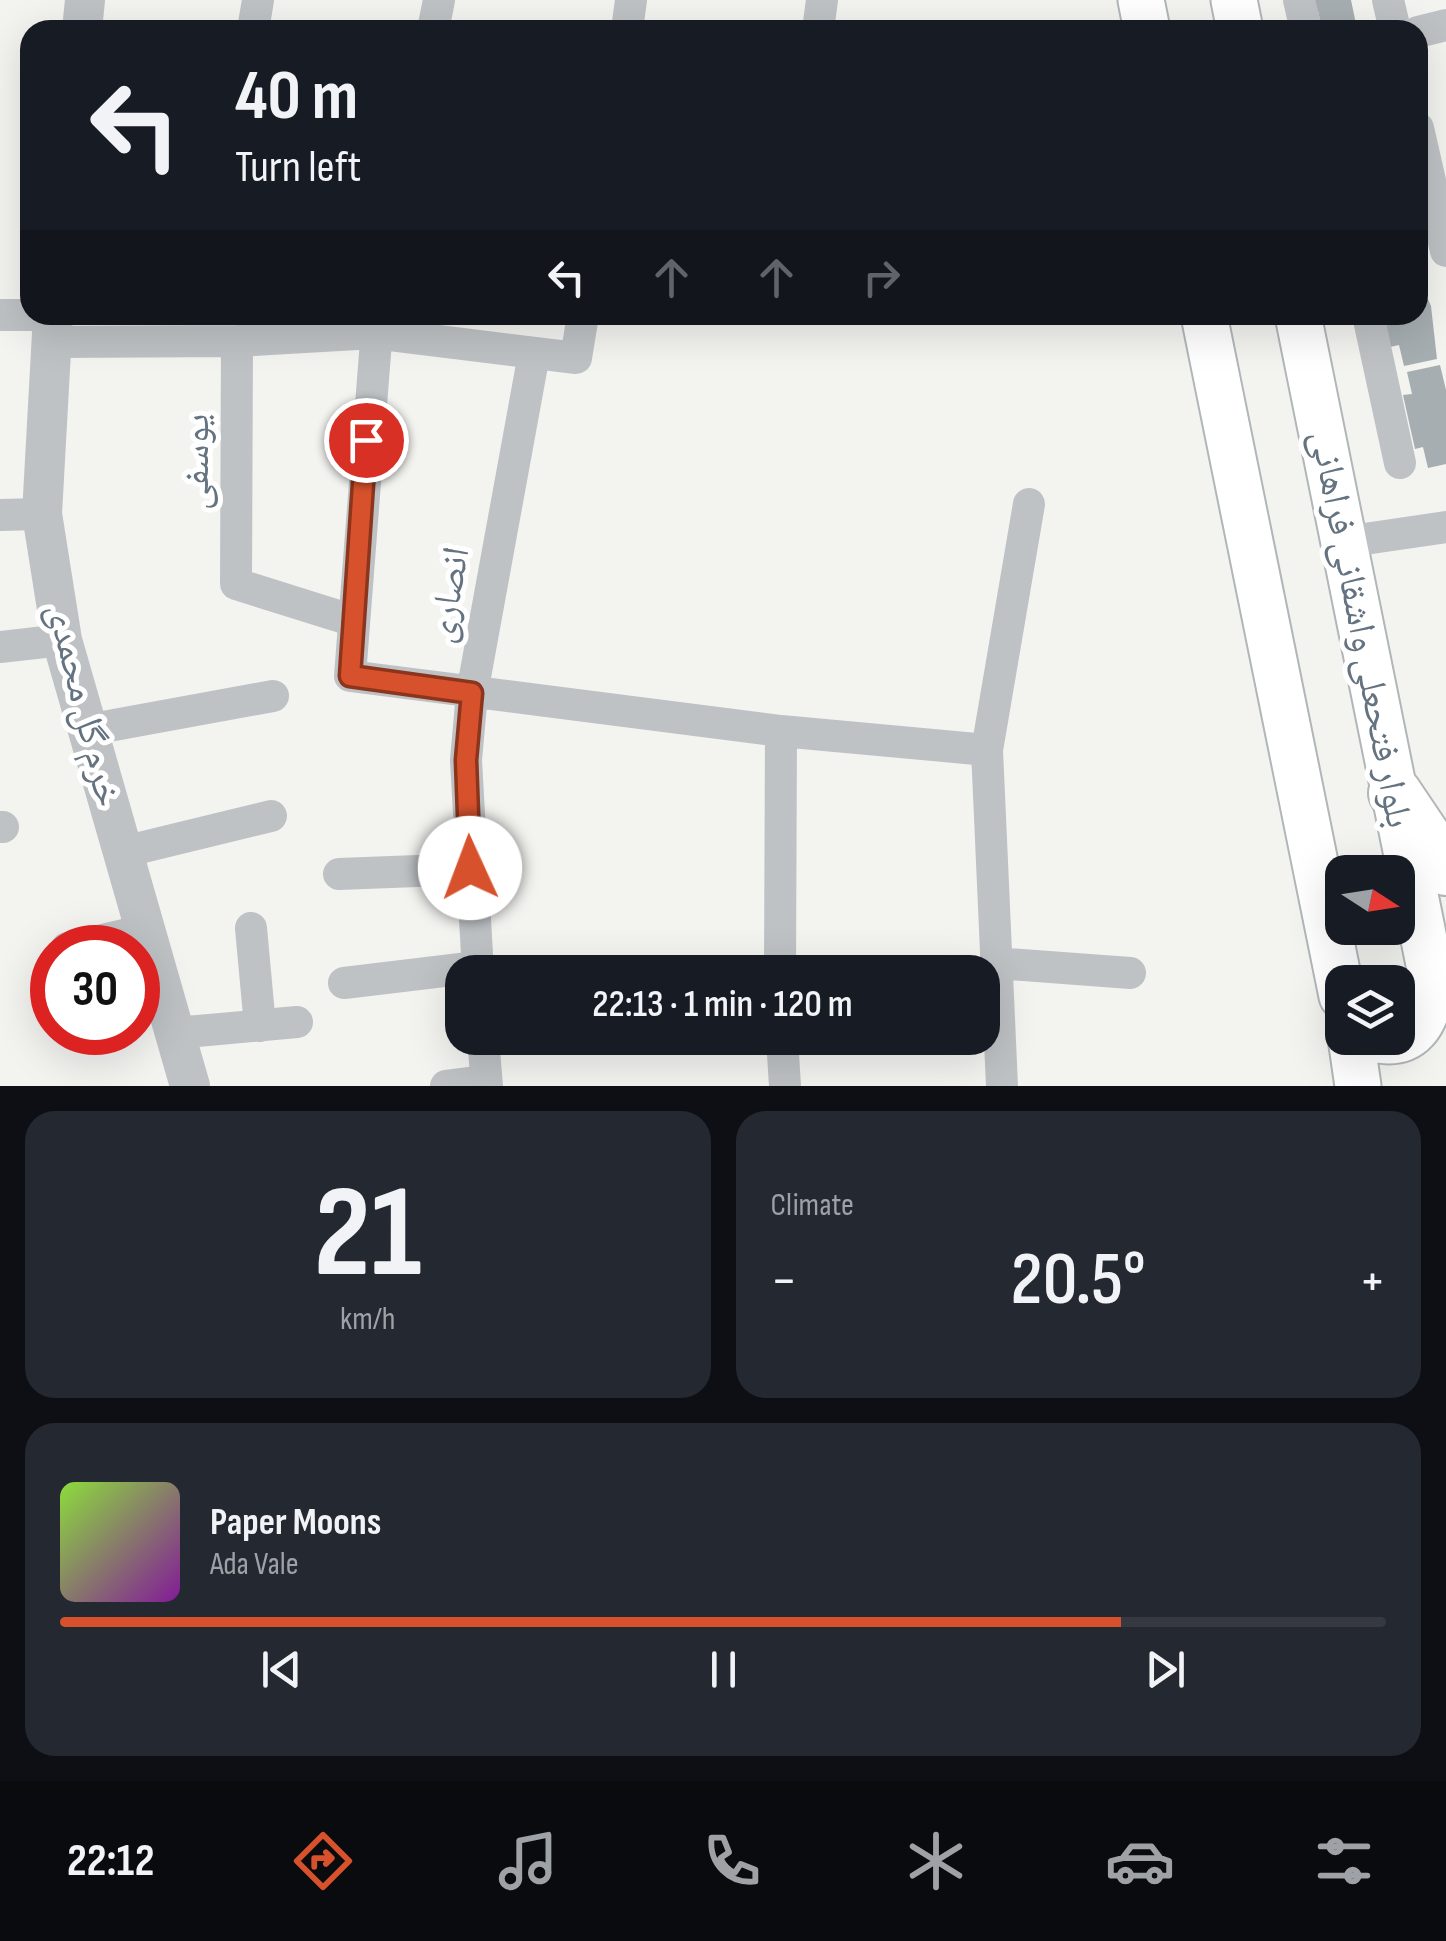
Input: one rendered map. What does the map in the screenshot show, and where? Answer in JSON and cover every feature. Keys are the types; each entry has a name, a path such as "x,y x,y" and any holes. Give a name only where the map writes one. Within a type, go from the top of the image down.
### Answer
{"highway":[{"path":"1395,793 1446,869"}],"main road":[{"path":"1206,325 1336,965"},
{"name":"بلوار فتحعلی واشقانی فراهانی","path":"1300,325 1395,793 1440,990"},
{"path":"1415,1033 1440,990"},
{"path":"1353,1055 1358,1086"}],"street":[{"path":"1428,172 1446,252"},
{"name":"خرم گل محمدی","path":"49,325 42,514 62,640 144,925"},
{"path":"70,325 221,332 357,325"},
{"path":"376,325 350,676 781,730 987,750"},
{"path":"381,325 534,354 576,358 581,325"},
{"path":"1370,325 1400,463"},
{"name":"یوسفی","path":"221,332 236,584 352,620"},
{"name":"انصاری","path":"477,955 466,760 472,693 534,354"},
{"path":"995,955 987,750 1029,504"},
{"path":"0,515 42,514"},
{"path":"1344,542 1446,527"},
{"path":"0,646 62,640"},
{"path":"87,730 273,696"},
{"path":"780,955 781,730"},
{"path":"123,852 272,816"},
{"path":"339,874 470,868"},
{"path":"251,928 260,1026"},
{"path":"1000,963 1130,973"},
{"path":"344,984 445,973"},
{"name":"خرم گل محمدی","path":"160,982 175,1033 183,1084"},
{"path":"175,1033 297,1022"},
{"path":"1000,1051 1002,1086"},
{"path":"446,1086 487,1083 485,1055"},
{"path":"783,1055 785,1086"}],"building":[{"path":"1306,0 1351,0 1355,20 1320,20 1318,11"},
{"path":"1428,299 1437,359 1404,366 1399,345 1390,347 1385,325 1428,325"},
{"path":"1440,365 1446,390 1446,464 1428,468 1423,447 1415,449 1403,395 1412,394 1407,372"}],"route":[{"path":"366,440 350,676 472,693 466,760 470,868"}]}
